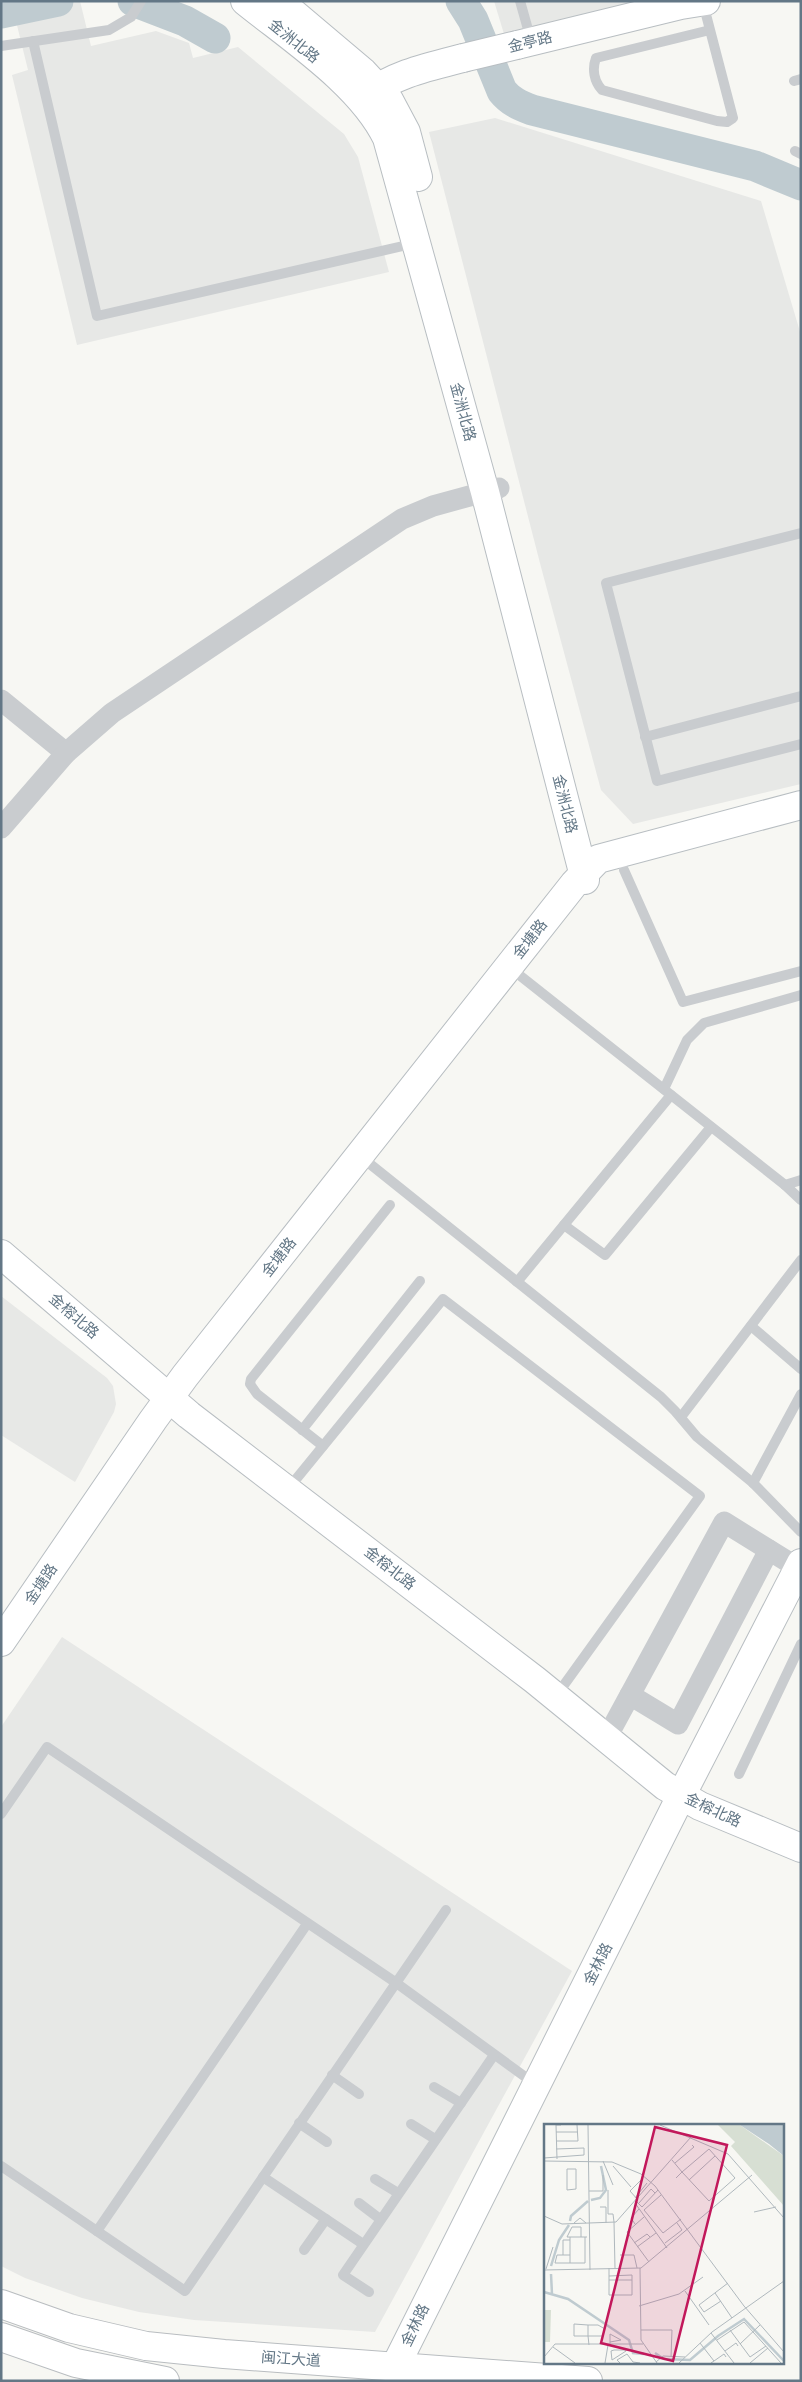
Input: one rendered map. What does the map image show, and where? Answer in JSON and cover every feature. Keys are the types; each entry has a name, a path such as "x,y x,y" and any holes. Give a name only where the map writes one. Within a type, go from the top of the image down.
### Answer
{"street":[{"name":"金洲北路","path":"245,1 328,69 369,93 389,100 406,132 492,490 594,874"},
{"name":"金洲北路","path":"279,1 369,93 372,110 388,138 417,243 492,490"},
{"name":"金亭路","path":"369,93 421,68 692,2"},
{"path":"1,828 66,753 112,713 402,519 424,509 492,490"},
{"path":"1,700 66,753"},
{"path":"594,874 801,805"},
{"path":"594,874 801,824"},
{"name":"金塘路","path":"1,1642 169,1398 509,966 594,874"},
{"name":"金榕北路","path":"1,1254 169,1398 681,1796 801,1848"},
{"path":"606,1739 724,1522 769,1550 798,1575"},
{"path":"630,1695 678,1724 769,1550"},
{"name":"金林路","path":"396,2366 681,1796 798,1575"},
{"name":"闽江大道","path":"1,2304 69,2328 146,2346 224,2354 588,2381"},
{"path":"1,2337 76,2363 164,2381"}],"lane":[{"path":"1,46 109,30 130,18 141,1"},
{"path":"520,1 524,43"},
{"path":"692,2 710,30 733,118 727,122 717,121 602,90 597,84 593,65 596,58 710,30"},
{"path":"33,40 97,316 417,243"},
{"path":"801,533 606,583 656,781 801,744"},
{"path":"645,737 801,696"},
{"path":"594,874 683,1002 801,971"},
{"path":"509,966 786,1184 801,1200"},
{"path":"517,1282 564,1225 667,1092 687,1040 704,1023 801,995"},
{"path":"564,1225 605,1255 712,1126"},
{"path":"360,1156 661,1397 697,1437 753,1483 801,1532"},
{"path":"786,1184 801,1180"},
{"path":"323,1446 257,1394 250,1384 251,1379 390,1205"},
{"path":"680,1417 801,1260"},
{"path":"302,1430 420,1281"},
{"path":"288,1489 443,1299 700,1496 556,1697"},
{"path":"751,1326 801,1369"},
{"path":"753,1483 801,1394"},
{"path":"739,1774 801,1644"},
{"path":"1,1814 48,1748 395,1982 537,2085"},
{"path":"1,2166 185,2291 446,1910"},
{"path":"98,2231 307,1924"},
{"path":"369,2292 343,2275 380,2218 494,2055"},
{"path":"332,2075 359,2094"},
{"path":"434,2086 461,2103"},
{"path":"299,2123 327,2142"},
{"path":"411,2124 435,2139"},
{"path":"263,2177 363,2244"},
{"path":"375,2179 398,2193"},
{"path":"359,2203 380,2218"},
{"path":"304,2250 326,2219"}],"shaded area":[{"path":"11,1 80,1 91,46 156,31 189,43 193,58 238,47 344,134 358,157 389,272 77,345 12,75 28,70"},
{"path":"494,1 641,1 504,34"},
{"path":"495,118 761,201 801,335 801,784 633,824 601,790 541,567 429,132"},
{"path":"1,1296 107,1378 113,1386 116,1404 114,1412 75,1482 1,1435"},
{"path":"62,1637 572,1971 375,2332 194,2320 139,2312 82,2298 25,2278 1,2266 1,1727"}],"waterway":[{"path":"1,13 58,1"},
{"path":"133,1 185,21 215,38"},
{"path":"461,1 473,20 502,91 519,104 532,110 755,166 801,185"}]}
